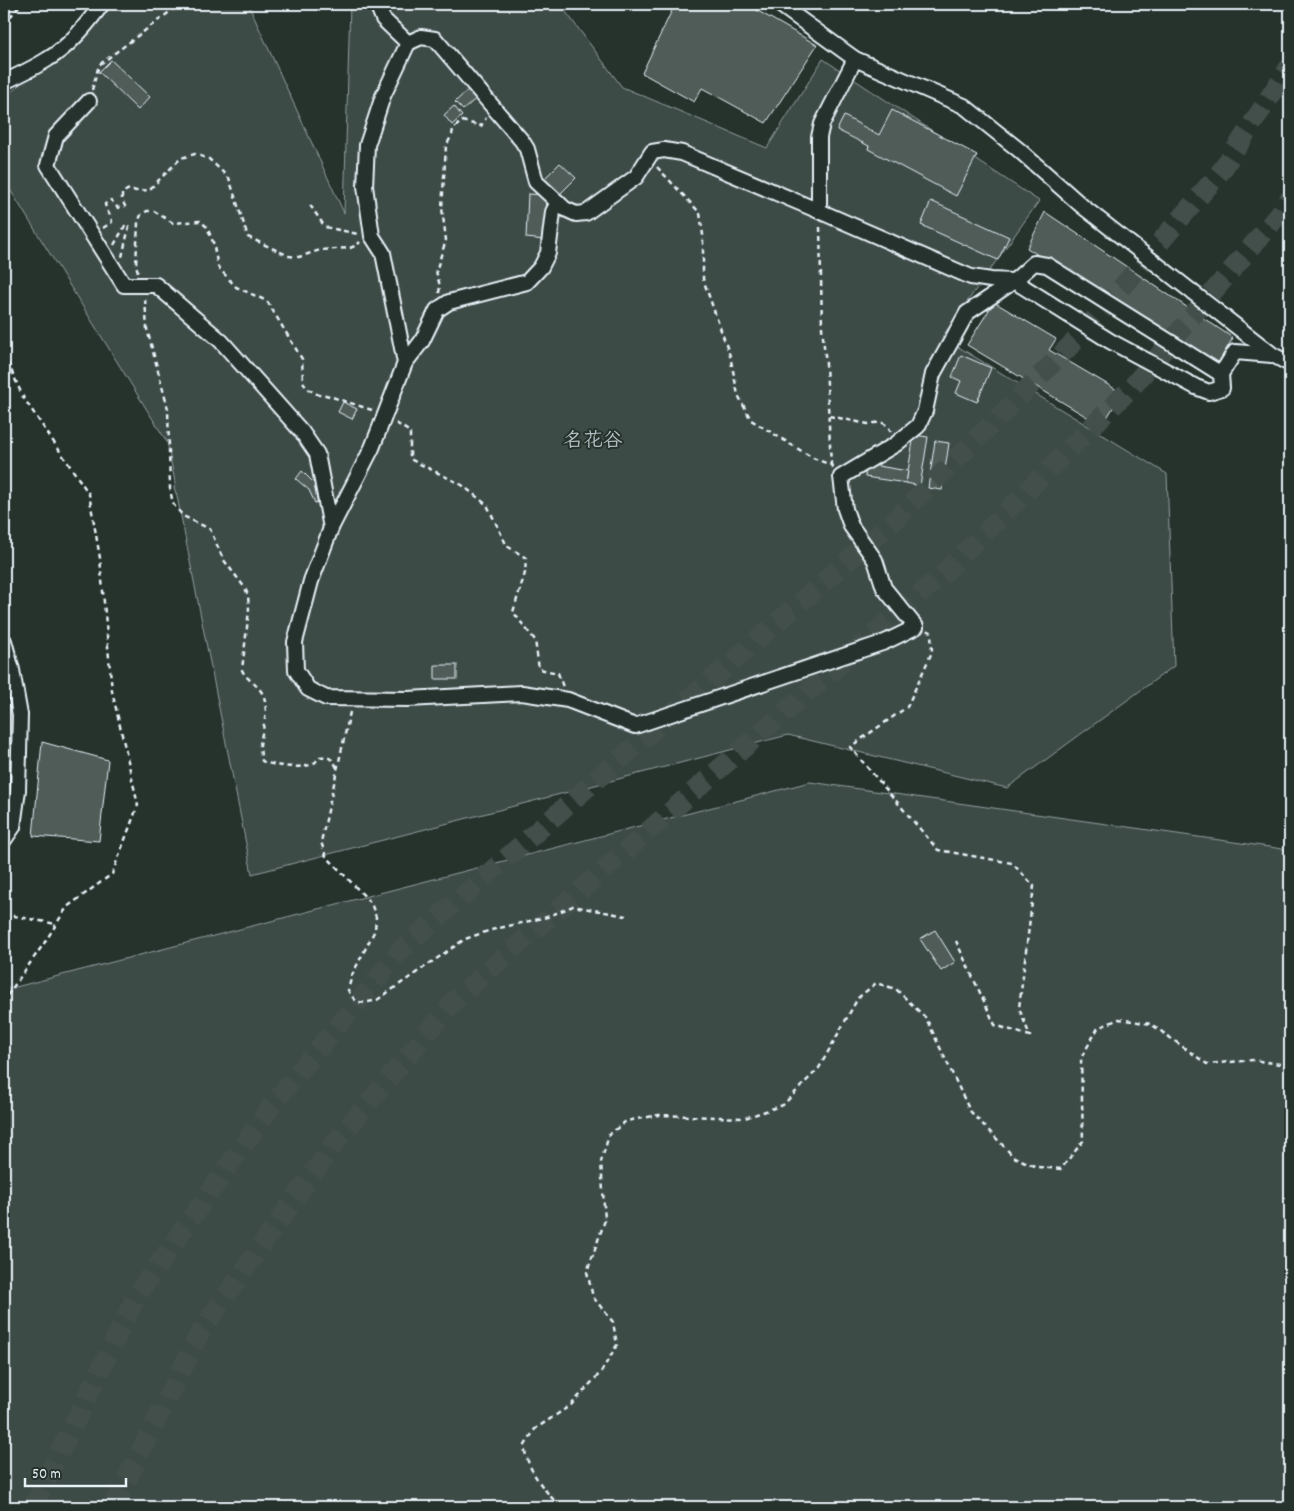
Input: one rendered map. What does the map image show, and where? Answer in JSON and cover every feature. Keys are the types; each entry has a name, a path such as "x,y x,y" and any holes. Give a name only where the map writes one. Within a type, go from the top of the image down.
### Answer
{"street":[{"path":"4,82 50,58 73,39 102,4"},
{"path":"377,4 383,19 408,43"},
{"path":"779,4 856,59 964,106 1019,150 1082,206 1273,355 1290,364"},
{"path":"405,363 383,253 372,236 365,186 367,145 383,96 408,43 421,37 435,39 522,140 527,149 536,182 565,209 576,214 586,213 636,177 652,152 664,150 682,153 972,277 1014,281 1110,341 1196,387 1209,392 1222,388 1220,374 1235,352 1273,355"},
{"path":"819,211 819,137 822,124 856,59"},
{"path":"89,101 56,136 48,165 124,285 156,285 221,340 302,432 317,454 332,528"},
{"path":"558,202 553,212 548,253 541,267 527,282 449,302 437,310 422,341 405,363 372,448 332,528 311,581 295,642 296,670 308,689 326,698 408,699 522,693 568,700 634,726 886,642 916,627 884,588 874,560 851,526 845,509 841,477 896,444 918,426 925,411 933,374 967,313 1014,281 1034,263 1047,265 1220,374"},
{"path":"4,642 12,670 20,715 18,790 13,827 4,840"}],"path":[{"path":"4,24 21,4"},
{"path":"89,101 99,65 180,4"},
{"path":"437,310 440,286 436,271 446,240 442,208 446,146 453,129 462,121"},
{"path":"103,252 101,232 105,226 112,222 111,217 106,211 105,204 111,200 118,208 125,206 122,200 122,193 129,189 136,191 149,190 181,158 196,154 210,159 228,178 248,237 289,256 299,257 320,250 350,248 357,245 362,239 372,236"},
{"path":"642,167 657,167 700,213 703,235 703,279 730,356 738,395 751,420 813,458 831,465 841,477"},
{"path":"310,205 325,227 342,232 372,236"},
{"path":"338,768 333,760 326,756 319,757 315,763 300,767 268,764 262,761 260,746 265,724 265,698 258,685 245,676 242,670 249,610 248,595 245,588 223,559 210,529 183,516 174,504 170,490 168,409 147,329 144,292 136,265 138,222 141,215 147,211 154,211 173,223 200,221 207,227 213,242 218,267 236,287 267,301 302,359 303,381 306,388 318,395 326,395 372,410 383,420 392,421 410,432 410,459 462,485 487,505 507,546 526,558 525,573 514,612 535,640 539,669 558,673 568,700"},
{"path":"819,211 822,328 826,364 831,465"},
{"path":"103,252 126,224 129,227 123,255 115,270"},
{"path":"4,354 23,397 89,494 100,558 112,690 138,805 112,874 67,907 4,1000"},
{"path":"829,416 868,424 881,422 888,426 896,444"},
{"path":"916,627 931,632 932,652 907,707 850,747 938,850 1012,863 1034,886 1019,1008 1030,1036 995,1025 956,941"},
{"path":"353,698 321,842 326,856 371,903 376,917 375,930 352,975 348,990 356,1001 362,1004 377,1000 465,939 491,930 547,917 573,906 626,916"},
{"path":"4,914 56,924"},
{"path":"560,1507 538,1482 526,1461 524,1447 535,1428 571,1405 601,1372 617,1345 613,1322 593,1297 587,1272 605,1220 601,1162 609,1135 626,1121 659,1115 745,1118 783,1105 819,1068 858,998 876,983 896,989 926,1018 970,1111 1014,1157 1037,1168 1061,1169 1083,1141 1081,1058 1098,1028 1119,1019 1152,1024 1207,1064 1253,1060 1280,1064 1290,1069"}],"green space":[{"name":"名花谷","path":"114,4 248,4 344,213 350,4 560,4 622,87 767,148 823,59 1039,201 942,337 1167,474 1174,666 1007,788 788,735 252,874 174,488 175,482 167,442 4,180 4,98"},
{"path":"810,782 1290,850 1290,1507 4,1507 4,990"}],"building":[{"path":"675,4 746,4 817,45 766,123 702,88 694,102 642,73"},
{"path":"111,60 150,97 138,110 99,72"},
{"path":"473,85 481,94 463,110 455,102"},
{"path":"454,106 462,116 452,125 444,115"},
{"path":"892,110 977,155 956,196 868,149 869,146 837,130 844,116 879,135"},
{"path":"560,163 576,178 560,194 544,179"},
{"path":"528,194 547,195 545,240 526,238"},
{"path":"931,201 1009,237 998,260 921,225"},
{"path":"1045,212 1233,338 1215,368 1027,248"},
{"path":"994,302 1056,339 1049,350 1122,393 1102,426 967,345"},
{"path":"961,355 991,368 977,402 956,393 961,381 952,377"},
{"path":"343,402 357,409 352,419 338,412"},
{"path":"914,435 928,437 920,486 906,483"},
{"path":"935,441 949,443 942,490 928,488"},
{"path":"866,464 908,471 906,483 865,477"},
{"path":"302,471 316,485 324,500 315,503 309,490 296,479"},
{"path":"435,665 457,665 457,679 435,679"},
{"path":"42,742 108,760 99,841 33,836"},
{"path":"935,930 955,962 941,971 920,939"}],"tunnel":[{"path":"33,1507 138,1293 275,1101 403,948 896,519 1079,337 1222,170 1290,66"},
{"path":"113,1507 201,1331 333,1145 456,999 945,572 1133,386 1280,213 1290,198"}]}
